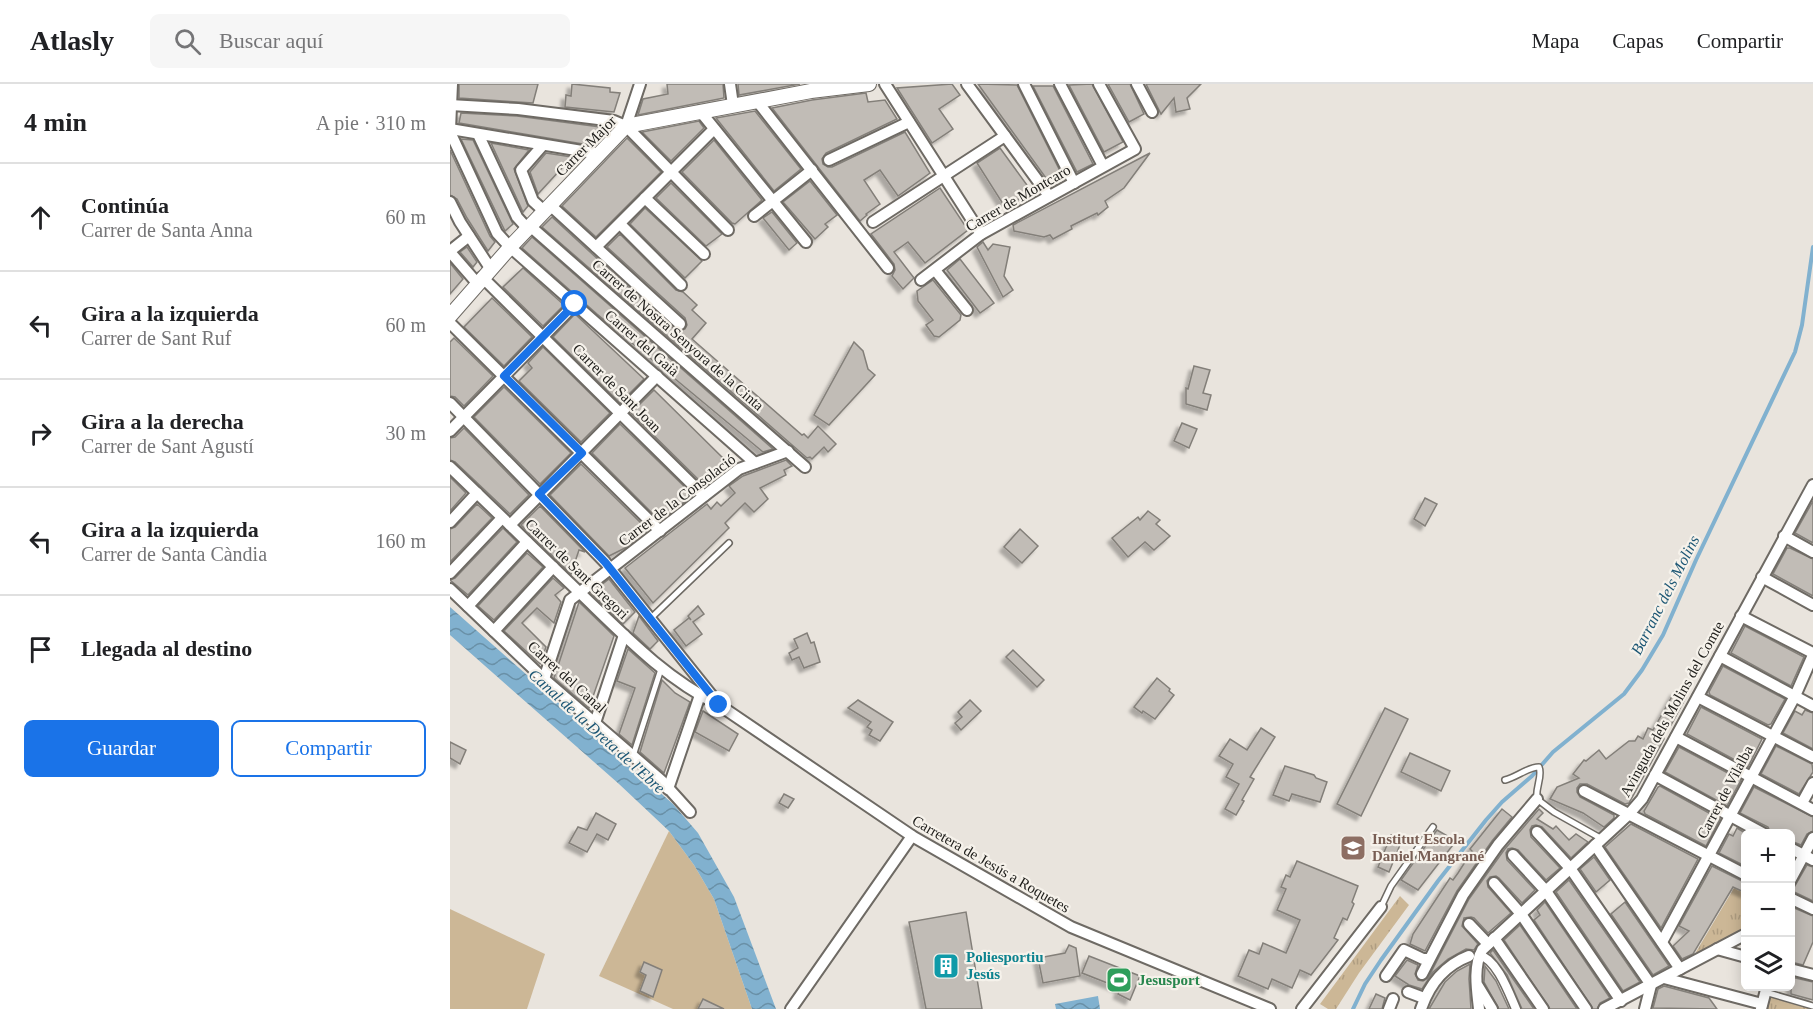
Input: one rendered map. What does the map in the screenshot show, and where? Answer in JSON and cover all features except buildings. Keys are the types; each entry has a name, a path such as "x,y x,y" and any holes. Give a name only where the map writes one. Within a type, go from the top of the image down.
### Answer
{"street":[{"path":"452,84 450,129 600,154"},
{"path":"626,126 640,84"},
{"path":"730,84 733,105"},
{"name":"Carrer Major","path":"450,316 483,276 626,126 811,91 869,84"},
{"path":"885,84 981,234"},
{"path":"967,84 1049,196"},
{"path":"1024,84 1074,183"},
{"path":"1060,84 1104,166"},
{"name":"Carrer de Montcaro","path":"921,280 981,234 1135,149 1099,84"},
{"path":"1137,84 1152,112"},
{"path":"757,101 888,268"},
{"path":"451,105 518,109 614,122 626,126 728,230"},
{"path":"700,111 806,242"},
{"path":"829,160 909,122"},
{"name":"Carrer del Gaià","path":"450,129 497,233 755,463"},
{"path":"597,247 714,129"},
{"name":"Carrer de Nostra Senyora de la Cinta","path":"478,134 517,218 805,467"},
{"path":"873,222 1005,136"},
{"path":"543,145 521,170 533,201 547,208 597,247 680,324"},
{"path":"754,216 812,170"},
{"path":"645,198 704,254"},
{"path":"450,202 455,220 469,236 483,276"},
{"path":"620,224 681,285"},
{"path":"469,236 450,251 483,276"},
{"path":"935,270 967,310"},
{"name":"Carrer de Sant Joan","path":"483,276 704,496"},
{"path":"450,431 575,304"},
{"path":"450,323 660,531"},
{"path":"450,573 539,494 657,376"},
{"path":"450,403 611,569 719,705"},
{"name":"Carrer de la Consolació","path":"544,679 570,600 739,469 788,451"},
{"name":"Carrer de Sant Gregori","path":"450,468 624,636 662,669 719,705"},
{"path":"450,522 477,493"},
{"name":"Avinguda dels Molins del Comte","path":"1423,1004 1442,973 1454,963 1474,956 1629,814 1642,799 1784,536 1811,493"},
{"path":"1784,536 1813,552"},
{"path":"468,606 527,542"},
{"path":"494,631 553,567"},
{"path":"1762,577 1813,604"},
{"name":"Carrer del Canal","path":"450,589 544,679 669,789 690,812"},
{"path":"1741,616 1813,654"},
{"path":"595,723 624,636"},
{"name":"Carrer de Vilalba","path":"1662,942 1795,696 1813,654"},
{"path":"1720,656 1813,706"},
{"path":"669,789 700,695"},
{"path":"1698,698 1813,757"},
{"name":"Carretera de Jesús a Roquetes","path":"719,705 912,836 1071,927 1270,1009"},
{"path":"1676,736 1813,810"},
{"path":"1655,775 1755,829"},
{"path":"1802,803 1813,783"},
{"path":"1584,791 1741,872"},
{"path":"1422,974 1463,895 1498,845 1537,799"},
{"path":"1537,832 1570,868 1651,985 1645,1009"},
{"path":"791,1009 912,836"},
{"path":"1795,876 1809,857 1813,838"},
{"path":"1599,842 1680,969"},
{"path":"1795,850 1809,857"},
{"path":"1513,855 1546,891 1621,1000"},
{"path":"1494,883 1521,914 1586,1009"},
{"path":"1795,900 1813,909"},
{"path":"1302,1009 1381,907"},
{"path":"1469,924 1491,941 1544,1009"},
{"path":"1604,1009 1741,937"},
{"path":"1717,949 1741,956"},
{"path":"1386,976 1404,950 1429,959"},
{"path":"1479,1009 1474,956 1488,959 1494,966 1516,1009"},
{"path":"1795,970 1813,975"},
{"path":"1664,978 1762,1007 1766,991"},
{"path":"1477,986 1492,1009"},
{"path":"1408,992 1423,1004"}],"lane":[{"path":"651,618 729,543"},
{"path":"633,757 662,669"},
{"path":"1505,780 1519,776 1533,767 1539,767 1541,771 1536,790 1537,799 1599,842"},
{"path":"1381,907 1391,886 1434,827"},
{"path":"1772,991 1813,1006"}],"green space":[{"path":"669,831 694,865 714,899 752,1009 673,1009 599,976"},
{"path":"1741,879 1741,932 1700,954 1696,952"},
{"path":"1400,896 1409,905 1359,973 1336,1009 1328,1009 1320,1004"},
{"path":"450,909 545,954 527,1009 450,1009"},
{"path":"1770,995 1813,1008 1813,1009 1766,1009"}],"water":[{"path":"450,607 673,804 698,833 734,897 776,1009 752,1009 714,899 694,865 669,831 450,635"},
{"path":"1098,996 1100,1009 1056,1009 1055,1004"}],"waterway":[{"name":"Barranc dels Molins","path":"1353,1009 1365,984 1381,960 1486,820 1502,802 1532,776 1553,752 1624,694 1642,670 1663,635 1795,352 1802,325 1813,247"}],"place":[{"name":"Institut Escola Daniel Mangrané","path":"1353,848"},
{"name":"Poliesportiu Jesús","path":"946,966"},
{"name":"Jesusport","path":"1119,980"}],"route":[{"path":"575,304 504,376 582,453 539,494 605,562 719,705"}],"water label":[{"name":"Canal de la Dreta de l'Ebre","path":"597,731"}]}
